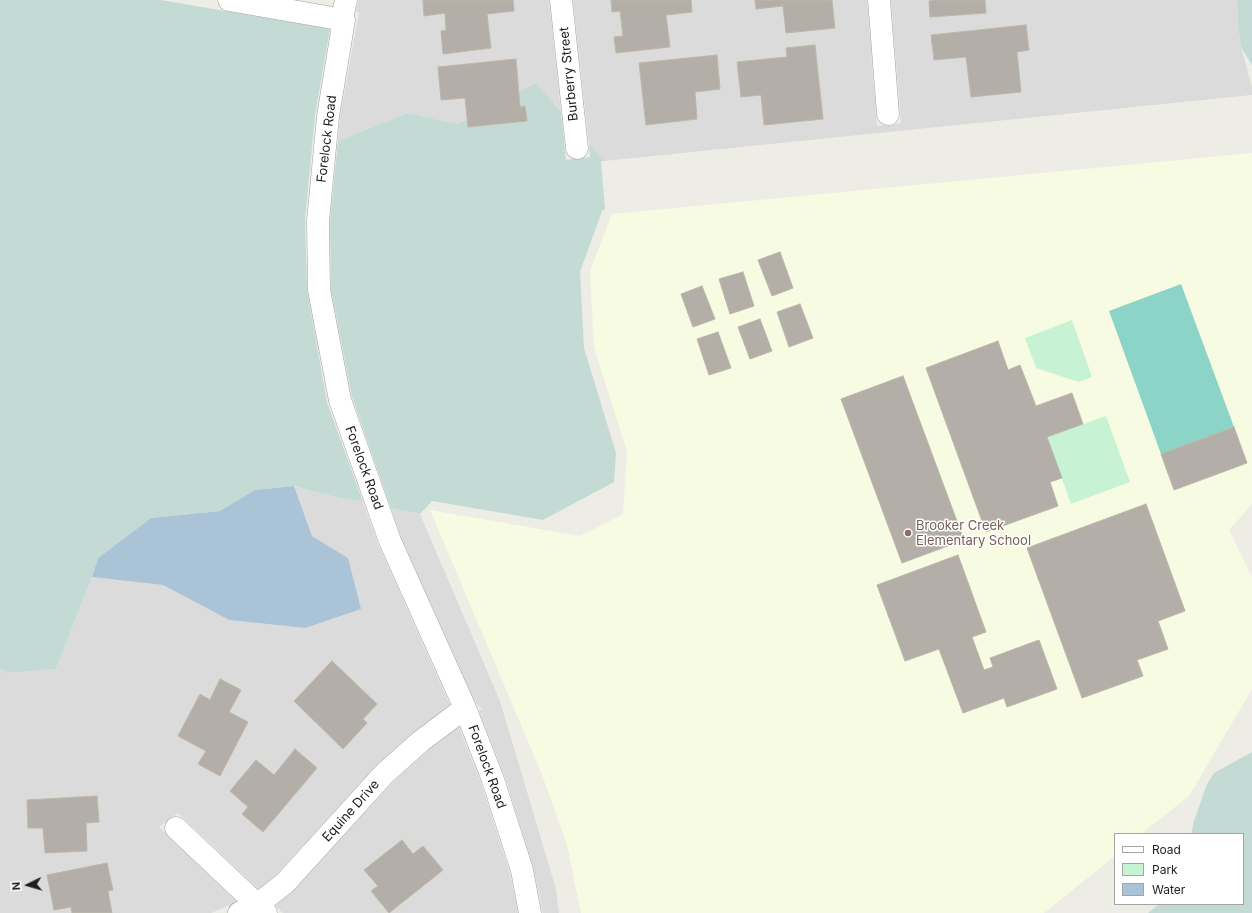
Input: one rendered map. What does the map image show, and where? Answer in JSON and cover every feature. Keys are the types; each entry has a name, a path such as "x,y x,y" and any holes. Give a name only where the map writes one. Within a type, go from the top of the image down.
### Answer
{"street":[{"path":"229,0 345,10"},
{"name":"Burberry Street","path":"561,0 577,148"},
{"path":"879,0 888,114"},
{"name":"Forelock Road","path":"345,10 328,116 318,221 319,290 340,400 390,541 465,708 494,784 522,870 530,913"},
{"name":"Equine Drive","path":"254,910 285,883 384,774 421,741 465,708"},
{"path":"176,828 254,910"}],"shaded area":[{"path":"0,0 161,0 330,29 315,115 305,220 307,290 327,402 363,502 336,497 294,486 255,490 221,511 151,518 98,558 56,669 7,673 0,668"},
{"path":"359,0 549,0 561,112 536,84 458,124 408,113 338,141 340,117 359,12 356,11"},
{"path":"573,0 867,0 877,126 901,123 891,0 1237,0 1238,27 1241,47 1252,87 1252,95 604,161 589,144"},
{"path":"1237,0 1252,0 1252,65 1241,47 1238,27"},
{"path":"536,83 561,112 566,160 590,157 589,144 604,161 601,161 605,209 602,211 580,272 584,348 616,453 614,482 543,520 432,501 420,514 391,508 352,397 331,289 330,221 338,141 408,113 458,124"},
{"name":"Brooker Creek Elementary School","path":"1252,153 1252,504 1229,530 1252,577 1252,689 1189,796 1142,833 1114,833 1114,857 1044,913 581,913 567,845 541,772 430,510 580,536 623,514 627,452 594,347 590,271 612,214"},
{"path":"1181,284 1234,427 1161,454 1109,311"},
{"path":"294,486 336,497 363,502 378,544 450,705 412,734 375,767 276,875 259,890 178,813 159,827 237,902 211,913 0,913 0,668 8,673 56,669 92,577 163,585 229,620 305,628 348,558 312,536"},
{"path":"391,508 420,514 500,701 556,889 559,913 543,913 533,867 504,774 479,711 482,709 475,702 401,537"},
{"path":"459,727 480,780 510,873 518,913 283,913 275,906 294,889 393,782 429,749"},
{"path":"1252,752 1252,913 1148,913 1158,905 1244,905 1244,833 1191,833 1207,784 1214,773"}],"green space":[{"path":"1072,320 1092,377 1079,382 1036,368 1025,338"},
{"path":"1106,416 1130,482 1071,504 1047,437"}],"water":[{"path":"294,486 312,536 348,558 361,609 305,628 229,620 163,585 92,577 98,558 151,518 220,511 255,490"}],"building":[{"path":"423,0 513,0 514,11 487,14 491,48 443,54 441,31 446,30 445,13 424,16"},
{"path":"611,0 691,0 692,12 666,15 670,47 616,53 614,37 623,36 620,11 612,12"},
{"path":"755,0 832,0 835,28 786,33 783,6 756,9"},
{"path":"985,0 986,13 930,17 929,1"},
{"path":"1026,25 1029,50 1017,52 1021,92 971,97 966,57 934,60 931,35"},
{"path":"815,45 823,119 764,125 761,95 741,97 737,62 787,57 786,48"},
{"path":"717,55 720,89 695,92 697,119 646,125 639,63"},
{"path":"516,59 520,107 525,106 527,121 468,127 465,98 441,100 438,67"},
{"path":"780,252 793,288 772,296 758,260"},
{"path":"743,272 754,306 730,314 719,279"},
{"path":"702,286 715,319 693,327 681,294"},
{"path":"800,304 813,338 789,347 777,312"},
{"path":"760,319 772,351 750,359 738,327"},
{"path":"718,332 731,368 709,375 697,339"},
{"path":"998,341 1008,370 1020,365 1036,406 1072,393 1083,424 1047,437 1062,478 1050,482 1058,506 986,532 926,368"},
{"path":"903,376 964,540 902,563 841,399"},
{"path":"1234,427 1247,463 1174,490 1161,454"},
{"path":"1146,504 1185,611 1158,621 1168,649 1137,660 1143,676 1082,698 1027,548"},
{"path":"958,555 986,632 972,637 984,670 993,667 990,658 1039,640 1057,689 1007,707 1004,698 963,713 939,649 905,661 877,585"},
{"path":"332,661 377,704 363,719 367,723 343,749 294,701"},
{"path":"220,679 241,690 229,712 248,722 220,776 198,764 206,751 178,736 200,694 210,700"},
{"path":"295,749 317,768 263,832 242,814 248,807 230,791 256,760 274,775"},
{"path":"97,796 99,822 86,823 87,851 45,853 43,828 28,828 27,800"},
{"path":"402,840 413,854 423,846 443,870 389,913 371,891 378,886 364,870"},
{"path":"107,863 113,890 108,891 112,913 72,913 71,907 54,910 47,875"}],"place":[{"name":"Brooker Creek Elementary School","path":"908,533"}]}
